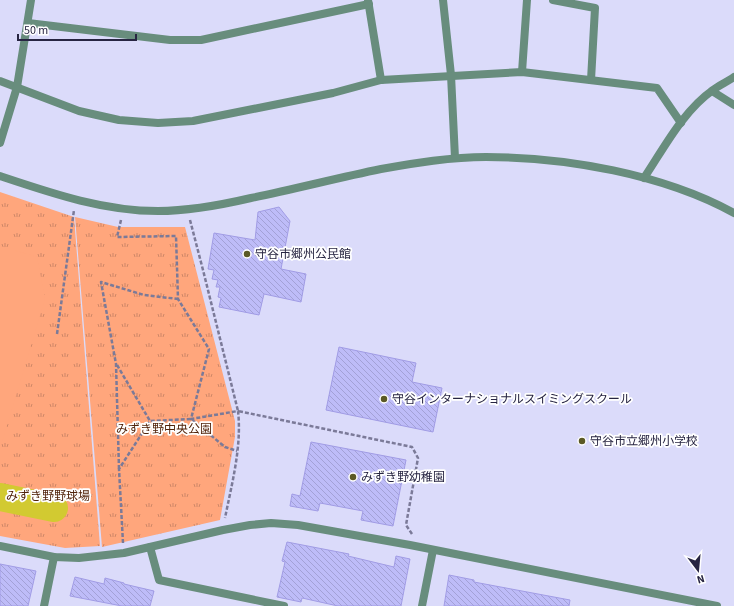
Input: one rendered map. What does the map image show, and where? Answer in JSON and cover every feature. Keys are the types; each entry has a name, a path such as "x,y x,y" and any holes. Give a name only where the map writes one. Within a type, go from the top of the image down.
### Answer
{"street":[{"path":"0,143 17,87 31,0"},
{"path":"444,0 451,75 455,158"},
{"path":"522,72 527,0"},
{"path":"553,0 595,8 591,80"},
{"path":"28,23 170,40 201,40 368,2 381,80"},
{"path":"0,81 79,111 119,120 158,123 193,121 333,94 381,80 522,72 656,88 681,123"},
{"path":"644,178 681,123 694,108 712,91 734,77"},
{"path":"712,91 734,105"},
{"path":"0,176 50,193 97,205 156,211 187,210 234,202 380,169 455,158 486,157 572,163 644,178 686,191 720,205 734,213"},
{"path":"0,546 54,557 79,558 124,553 223,530 271,523 298,525 718,606"},
{"path":"150,547 159,580 284,606"},
{"path":"422,606 433,550"},
{"path":"44,606 54,557"}],"path":[{"path":"57,334 76,199"},
{"path":"123,208 118,237 176,236 178,299 209,349 191,419"},
{"path":"187,210 240,424 237,451 223,530"},
{"path":"124,553 119,469 116,364 100,282 144,295 178,299"},
{"path":"116,364 150,421"},
{"path":"150,421 191,419 238,411 412,447 418,458 406,525 412,534"},
{"path":"191,419 225,447 237,451"},
{"path":"119,469 150,421"}],"green space":[{"name":"みずき野野球場","path":"0,192 74,217 100,546 65,548 0,536"},
{"name":"みずき野中央公園","path":"75,217 118,227 185,227 235,421 235,437 220,520 102,547"},
{"path":"0,246 37,257 45,299 0,449"}],"building":[{"path":"279,207 290,221 281,269 306,274 301,302 264,294 259,315 219,307 221,298 218,297 220,287 216,287 218,280 212,279 214,270 208,269 214,233 255,240 258,212"},
{"name":"守谷インターナショナルスイミングスクール","path":"339,347 416,363 412,382 442,388 433,432 326,410"},
{"name":"みずき野幼稚園","path":"311,442 406,460 393,526 361,520 363,511 320,503 318,511 290,506 292,494 300,496"},
{"path":"287,542 349,554 348,556 394,567 396,556 410,559 401,606 338,606 302,598 301,602 277,597 285,562 282,561"},
{"path":"0,564 36,571 28,606 0,606"},
{"path":"449,575 474,580 474,582 570,600 569,606 444,606"},
{"path":"75,577 104,584 105,578 154,591 150,606 122,606 70,596"}],"waterway":[{"path":"0,497 54,508"}],"place":[{"name":"守谷市郷州公民館","path":"247,254"},
{"name":"守谷インターナショナルスイミングスクール","path":"384,399"},
{"name":"守谷市立郷州小学校","path":"582,441"},
{"name":"みずき野幼稚園","path":"353,477"}]}
